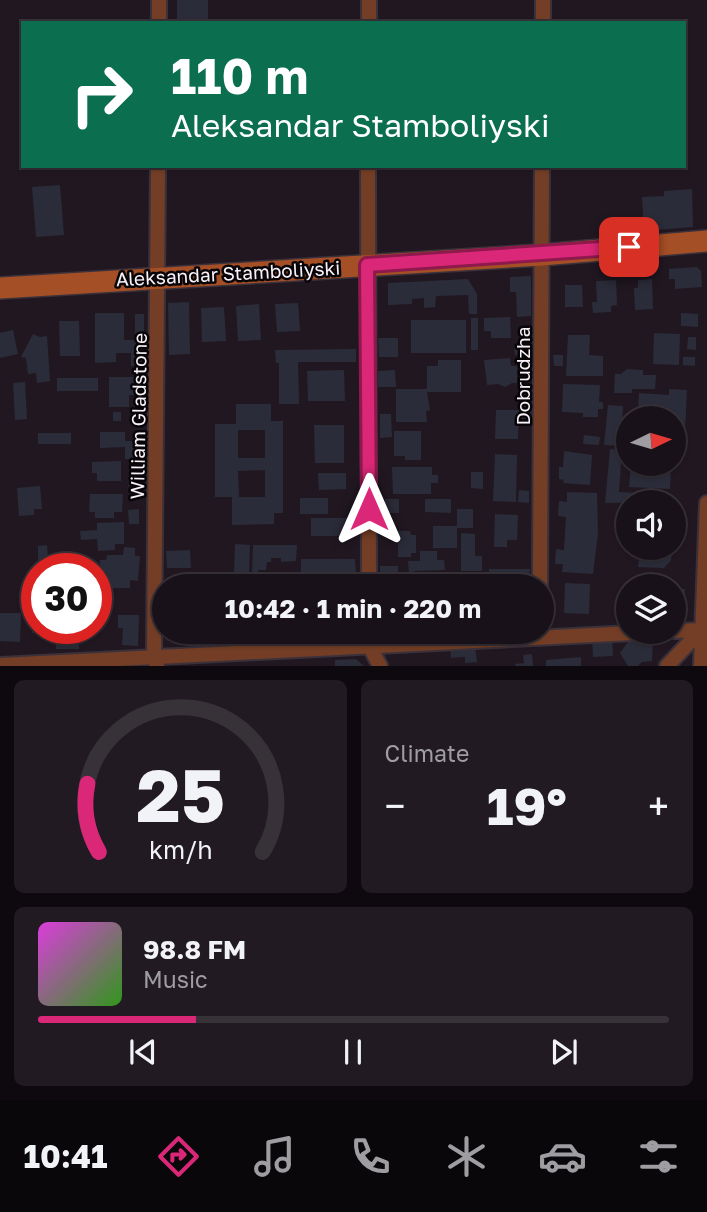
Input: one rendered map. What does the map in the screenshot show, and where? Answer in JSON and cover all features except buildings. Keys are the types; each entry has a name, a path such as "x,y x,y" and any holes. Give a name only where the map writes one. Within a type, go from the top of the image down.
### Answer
{"main road":[{"name":"Aleksandar Stamboliyski","path":"0,288 542,255 707,241"}],"street":[{"path":"159,0 159,21"},
{"path":"369,0 369,21"},
{"path":"543,0 543,21"},
{"name":"William Gladstone","path":"156,662 158,168"},
{"path":"368,168 369,574"},
{"name":"Dobrudzha","path":"540,574 542,168"},
{"path":"701,666 705,629 707,502"},
{"path":"686,630 705,629"},
{"path":"667,666 705,629"},
{"path":"554,634 616,633"},
{"path":"0,664 156,662 316,644"},
{"path":"371,644 380,666"}],"route":[{"path":"369,509 367,265 629,247"}]}
